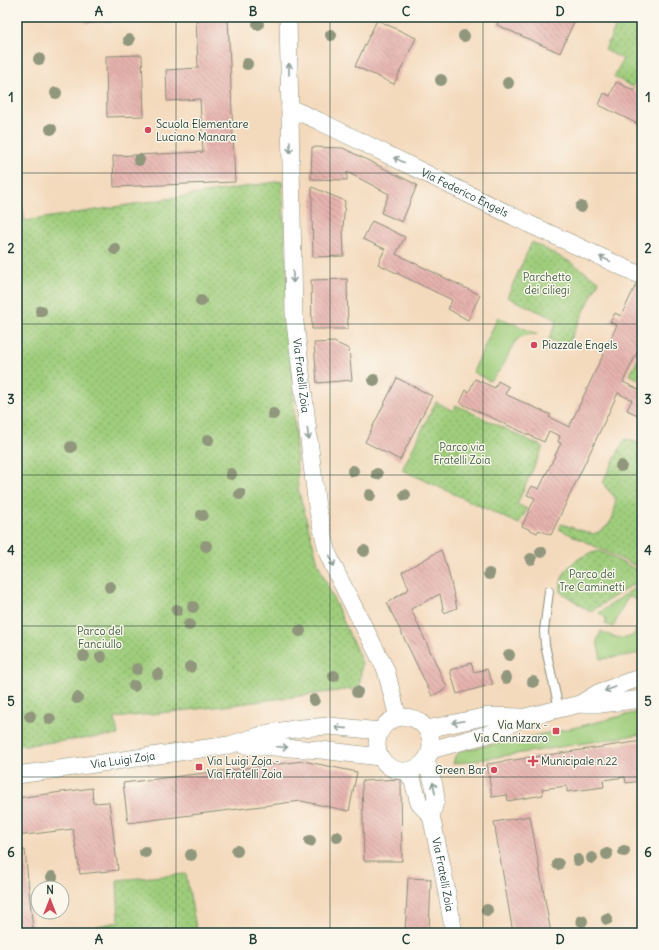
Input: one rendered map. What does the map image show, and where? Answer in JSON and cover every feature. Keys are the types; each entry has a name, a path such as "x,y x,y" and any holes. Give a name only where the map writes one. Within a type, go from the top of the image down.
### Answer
{"street":[{"name":"Via Fratelli Zoia","path":"288,17 294,314 317,507 328,554 386,670 398,718"},
{"name":"Via Federico Engels","path":"290,108 529,224 640,275"},
{"path":"580,704 598,693 642,678"},
{"path":"525,717 488,716 427,729 419,721 406,717 398,718 387,723 380,731 377,750 380,757 391,769 407,772 418,768 428,756 492,733 525,717 580,704 601,704 642,699"},
{"name":"Via Luigi Zoja","path":"17,775 229,745 269,733 301,728 330,726 380,731"},
{"name":"Via Fratelli Zoia","path":"427,729 431,738 428,756 436,799 431,816"},
{"name":"Via Luigi Zoja","path":"229,745 321,750 380,757"},
{"name":"Via Fratelli Zoia","path":"407,772 413,782 419,802 431,816 454,933"}],"lane":[{"path":"549,591 544,631 559,709"}],"green space":[{"path":"620,17 642,17 642,81 637,81 633,87 614,77 623,59 605,50"},
{"name":"Parco del Fanciullo","path":"282,181 298,489 319,566 362,663 359,688 224,706 115,718 118,735 17,746 17,183 25,221"},
{"name":"Parchetto dei ciliegi","path":"532,242 570,262 599,281 566,348 549,339 557,320 507,297"},
{"path":"498,317 537,334 523,336 515,342 504,364 490,381 473,372"},
{"path":"642,351 642,381 630,375"},
{"name":"Parco via Fratelli Zoia","path":"436,402 453,411 456,405 543,447 517,504 527,509 519,524 402,470"},
{"path":"626,439 642,445 642,569 559,529 561,524 593,534 602,530 611,521 614,512 615,498 604,485 604,479"},
{"name":"Parco dei Tre Caminetti","path":"600,551 641,572 638,581 590,612 561,592 561,582 563,575 576,560 587,554"},
{"path":"640,584 642,585 642,602 628,596 613,627 605,624 605,617 599,613"},
{"path":"642,612 642,652 601,659 597,641 601,631 617,637 633,636"},
{"path":"642,711 642,734 453,764 455,756 461,751 577,727"},
{"path":"186,874 197,933 61,933 119,922 117,880"}],"building":[{"path":"85,17 192,17 192,18 85,23"},
{"path":"196,17 228,17 235,182 114,187 113,156 203,152 200,99 167,101 166,70 198,68"},
{"path":"500,17 576,17 560,53 497,25"},
{"path":"377,20 416,38 394,84 355,66"},
{"path":"142,55 144,116 107,117 106,56"},
{"path":"616,82 635,91 637,87 642,89 642,126 599,105 604,93 610,96"},
{"path":"312,147 343,148 417,185 402,222 381,213 389,194 347,172 347,180 311,179"},
{"path":"312,187 345,201 343,229 344,256 313,257"},
{"path":"372,221 405,237 396,254 480,295 468,320 448,309 452,300 378,264 385,249 363,239"},
{"path":"642,272 642,342 623,382 642,391 642,417 627,410 632,400 618,393 551,535 539,530 537,533 522,526 535,498 527,495 532,486 539,489 561,443 558,442 560,436 549,431 544,442 460,403 466,390 469,392 475,379 495,388 498,381 509,387 505,394 551,415 549,417 569,427 617,325 610,322 615,313 621,316"},
{"path":"347,279 348,329 312,329 311,280"},
{"path":"334,342 349,349 352,380 317,383 314,343"},
{"path":"397,378 432,396 400,460 365,442"},
{"path":"441,550 448,570 457,608 444,613 440,594 411,609 447,688 432,696 387,603 409,589 402,572"},
{"path":"471,663 474,672 487,669 493,684 457,694 450,670"},
{"path":"642,741 642,781 626,783 625,777 603,780 604,787 567,792 567,786 542,789 543,795 508,801 507,795 492,797 487,764"},
{"path":"303,761 357,772 349,811 301,801 128,823 123,783"},
{"path":"401,779 402,861 364,861 362,781"},
{"path":"92,788 93,803 109,802 118,870 80,874 73,829 17,836 17,798"},
{"path":"530,816 551,933 513,933 494,822"},
{"path":"17,850 25,850 30,900 30,920 32,920 33,930 17,931"},
{"path":"408,878 431,879 429,933 405,933"}],"place":[{"name":"Scuola Elementare Luciano Manara","path":"148,130"},
{"name":"Piazzale Engels","path":"534,345"},
{"name":"Via Marx - Via Cannizzaro","path":"556,731"},
{"name":"Municipale n.22","path":"533,761"},
{"name":"Via Luigi Zoja - Via Fratelli Zoia","path":"199,767"},
{"name":"Green Bar","path":"494,770"}]}
